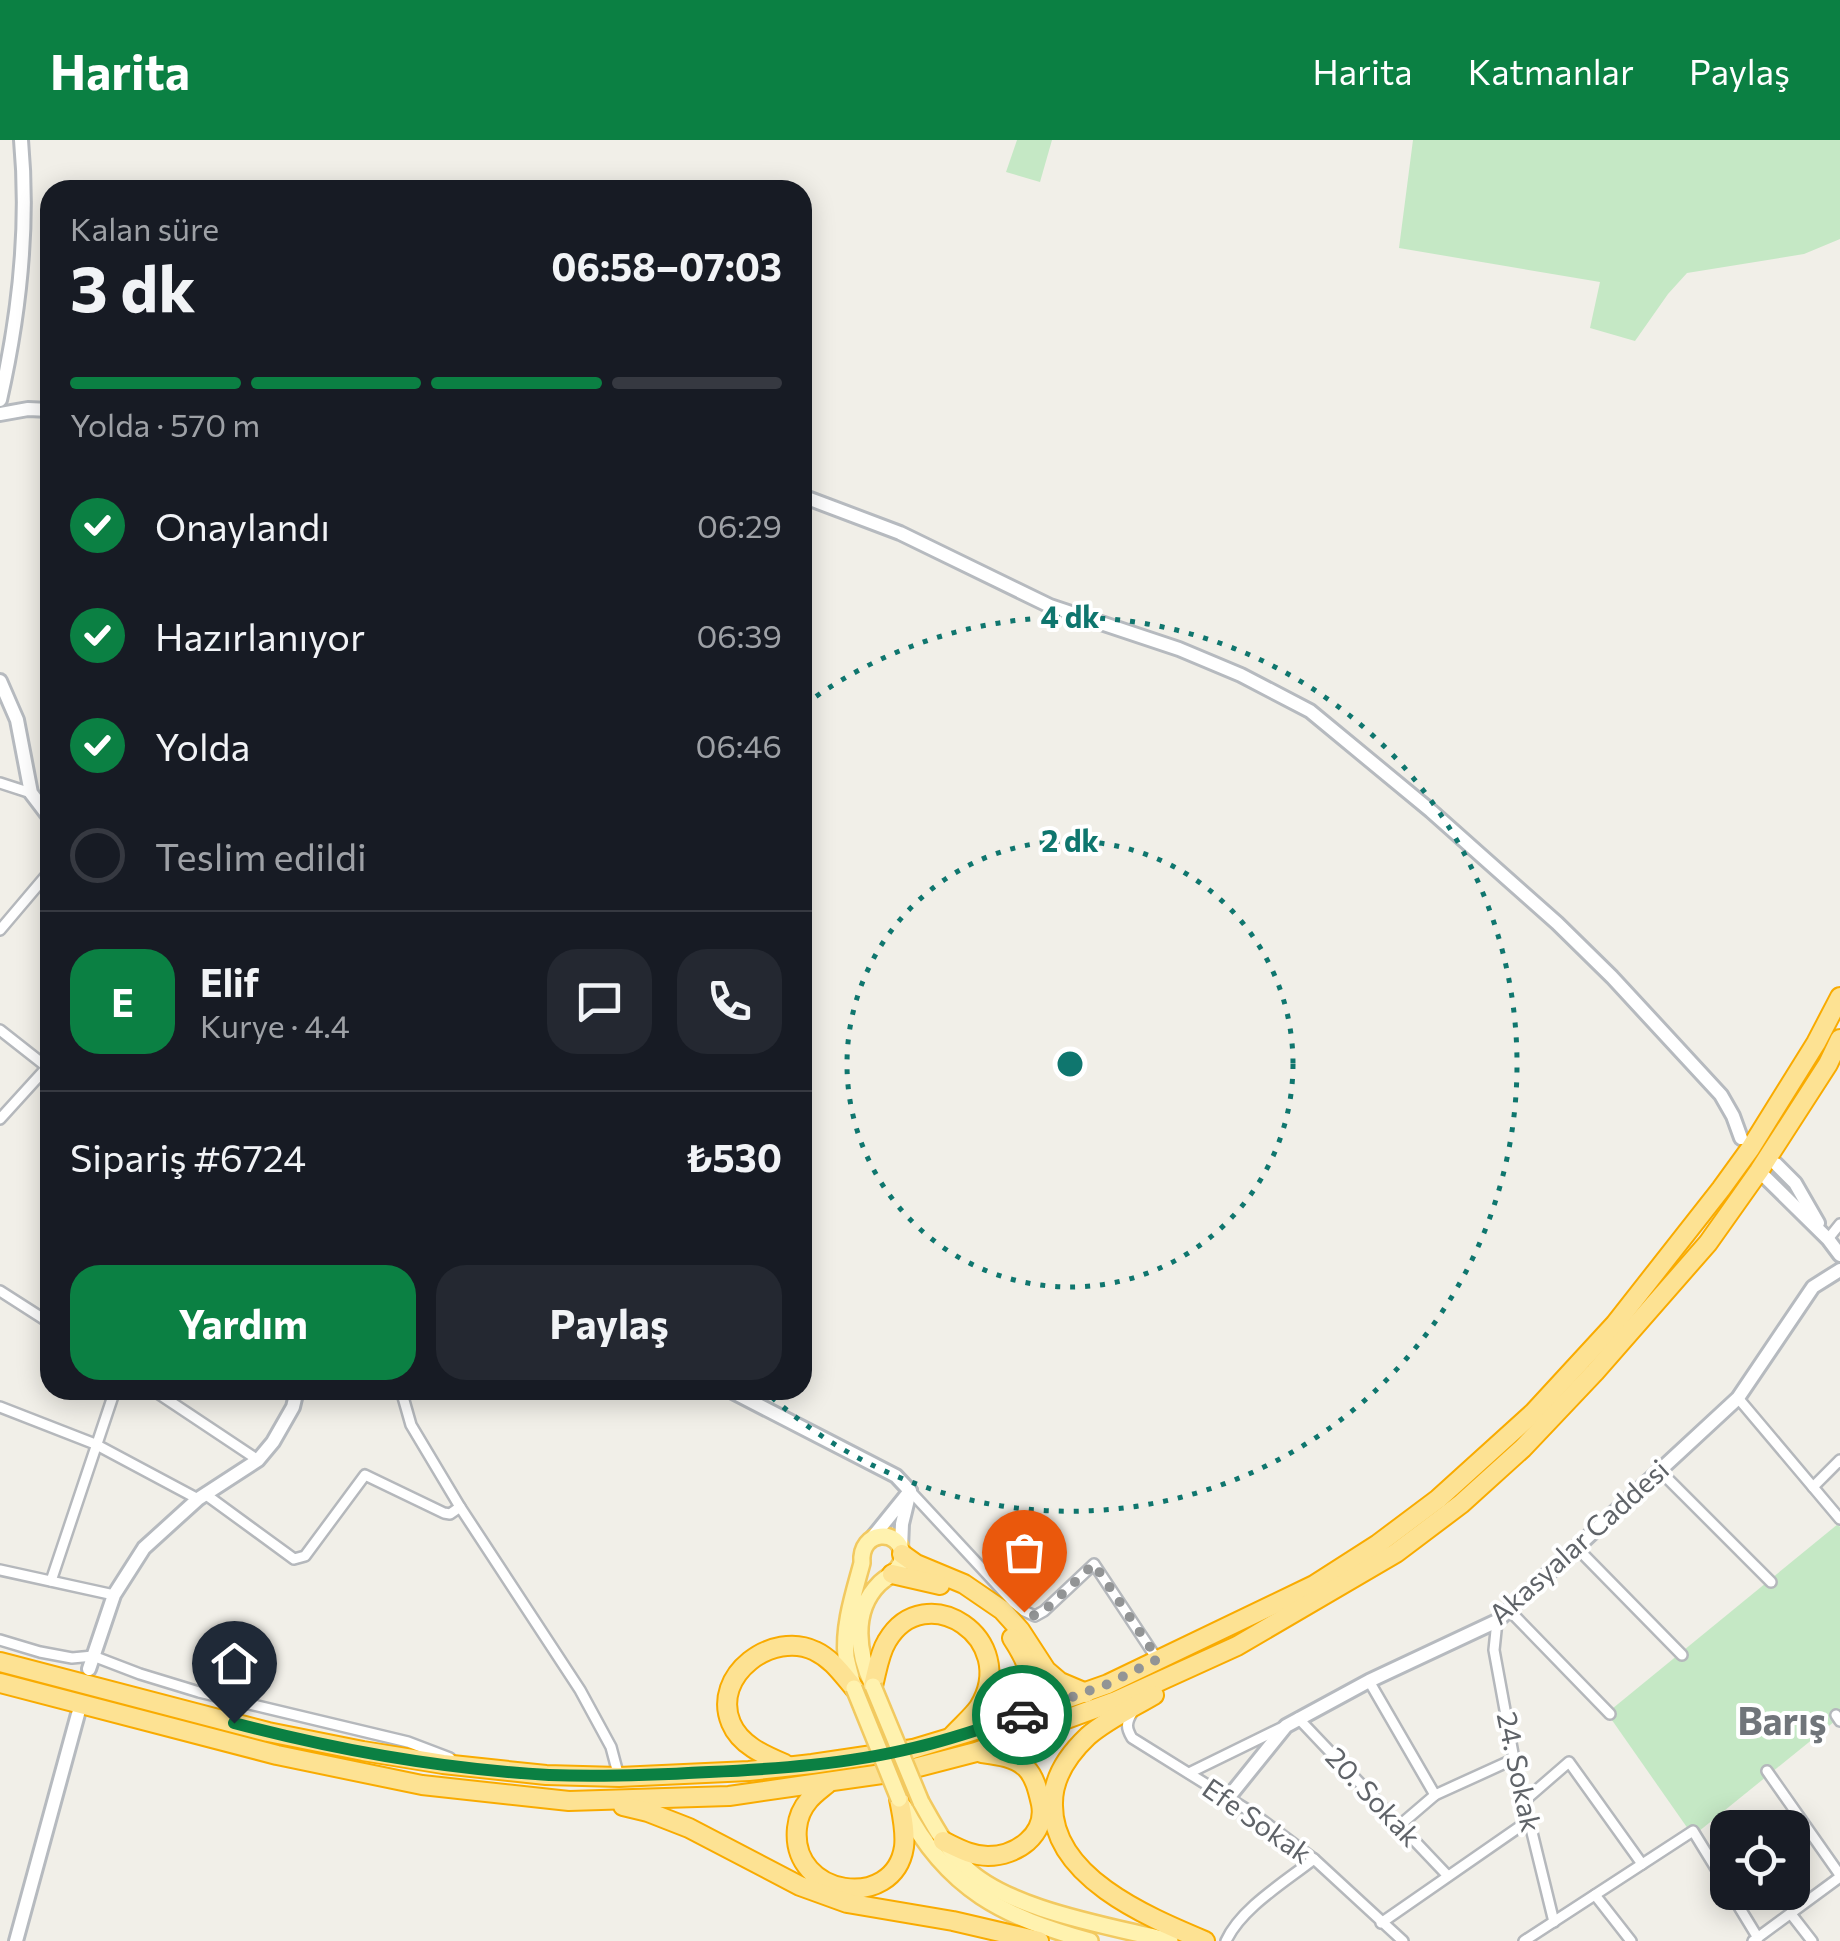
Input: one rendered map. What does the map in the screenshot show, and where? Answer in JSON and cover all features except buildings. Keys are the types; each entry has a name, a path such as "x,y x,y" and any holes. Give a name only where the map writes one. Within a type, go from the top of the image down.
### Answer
{"highway":[{"path":"0,1662 268,1732 363,1751 546,1774 619,1776 790,1766 912,1748 1086,1693 1314,1585 1438,1499 1533,1413 1615,1324 1721,1189 1816,1043 1840,997"},
{"path":"1205,1941 1108,1892 1081,1870 1059,1839 1054,1824 1054,1790 1060,1770 1086,1738 1104,1724 1396,1552 1461,1504 1523,1448 1660,1300 1767,1168 1840,1039"},
{"path":"902,1551 916,1564 964,1584 994,1603 1020,1630 1046,1670 1060,1682 1086,1693"},
{"path":"891,1575 921,1579 964,1595 1006,1630 1031,1675 1030,1689 1016,1717"},
{"path":"790,1766 760,1754 742,1740 731,1724 728,1708 735,1677 745,1665 774,1646 792,1644 812,1649 863,1687 894,1631 924,1615 962,1621 977,1634 986,1651 990,1671 986,1691 978,1708 950,1737"},
{"path":"0,1683 277,1756 404,1781 569,1801 730,1796 903,1772 976,1752 1116,1701 1237,1646"},
{"path":"944,1841 966,1852 1004,1854 1033,1837 1041,1822 1039,1795 1025,1767 1013,1759 976,1752"},
{"path":"828,1784 807,1802 798,1818 796,1839 800,1856 810,1871 821,1881 848,1889 867,1888 898,1864 904,1846 900,1799"},
{"path":"598,1800 648,1812 689,1828 800,1886 847,1903 953,1921 1038,1941"}],"main road":[{"path":"1090,1941 1016,1917 986,1900 956,1878 913,1825 900,1799 863,1687 861,1620 872,1592 900,1567 902,1551 897,1542 886,1536 872,1538 862,1548 849,1613 846,1656 863,1687 921,1802 944,1841 966,1868 992,1888 1036,1906 1170,1941"},
{"path":"862,1562 876,1577 891,1575"}],"street":[{"path":"0,400 9,359 22,238 25,185 21,140"},
{"path":"0,414 40,410"},
{"path":"812,500 900,534 1050,606 1178,649 1241,675 1310,711 1431,812 1612,977 1721,1095 1741,1138"},
{"path":"0,681 16,720 32,793 40,804"},
{"path":"0,784 32,793"},
{"path":"0,930 40,883"},
{"path":"0,1030 40,1060"},
{"path":"0,1119 40,1075"},
{"path":"1767,1168 1840,1255"},
{"path":"1828,1239 1840,1224"},
{"name":"Akasyalar Caddesi","path":"1228,1798 1286,1726 1497,1620 1509,1610 1738,1398 1812,1287 1840,1270"},
{"path":"0,1292 40,1318"},
{"path":"1738,1398 1840,1519"},
{"path":"52,1581 111,1400"},
{"path":"167,1400 258,1460"},
{"path":"91,1662 114,1595 144,1548 202,1497 258,1460 273,1442 295,1400"},
{"path":"404,1400 411,1425 460,1507 580,1690 611,1747 619,1776"},
{"path":"748,1400 896,1476 1024,1612 1036,1616 1044,1611 1094,1564 1158,1659"},
{"path":"0,1407 96,1444 202,1497 294,1559 305,1556 365,1476 444,1513 450,1514 460,1507"},
{"path":"1813,1487 1840,1460"},
{"path":"1660,1471 1771,1582"},
{"path":"872,1538 910,1491"},
{"path":"902,1551 902,1524 910,1491"},
{"path":"1577,1548 1682,1655"},
{"path":"0,1570 114,1595"},
{"path":"1509,1610 1610,1714"},
{"name":"24. Sokak","path":"1497,1620 1494,1650 1514,1759 1554,1922"},
{"path":"0,1640 408,1742 470,1767"},
{"path":"1369,1681 1435,1795"},
{"name":"Efe Sokak","path":"1138,1704 1126,1722 1132,1738 1228,1798 1314,1860 1403,1941"},
{"path":"16,1941 78,1714"},
{"name":"20. Sokak","path":"1298,1718 1448,1876"},
{"path":"1189,1773 1286,1726"},
{"path":"1400,1826 1435,1795 1514,1759"},
{"path":"1524,1801 1569,1762 1642,1864"},
{"path":"1740,1910 1756,1939 1840,1876 1767,1772"},
{"path":"1381,1923 1528,1821"},
{"path":"1524,1941 1693,1831 1710,1859"},
{"path":"1226,1941 1245,1914 1314,1860"},
{"path":"1595,1895 1631,1941"},
{"path":"1791,1914 1812,1941"}],"green space":[{"path":"1017,140 1052,140 1040,182 1006,172"},
{"path":"1413,140 1840,140 1840,239 1804,254 1687,273 1635,341 1590,328 1600,282 1399,248"},
{"path":"1838,1524 1840,1717 1725,1810 1710,1810 1710,1822 1693,1836 1607,1713"}],"way so far":[{"path":"1022,1715 1108,1684 1158,1659 1094,1564 1044,1611 1036,1616 1024,1612"}],"district":[{"name":"Barış","path":"1782,1722"}],"route":[{"path":"234,1723 443,1764 619,1776 812,1764 912,1748 1022,1715"}]}
